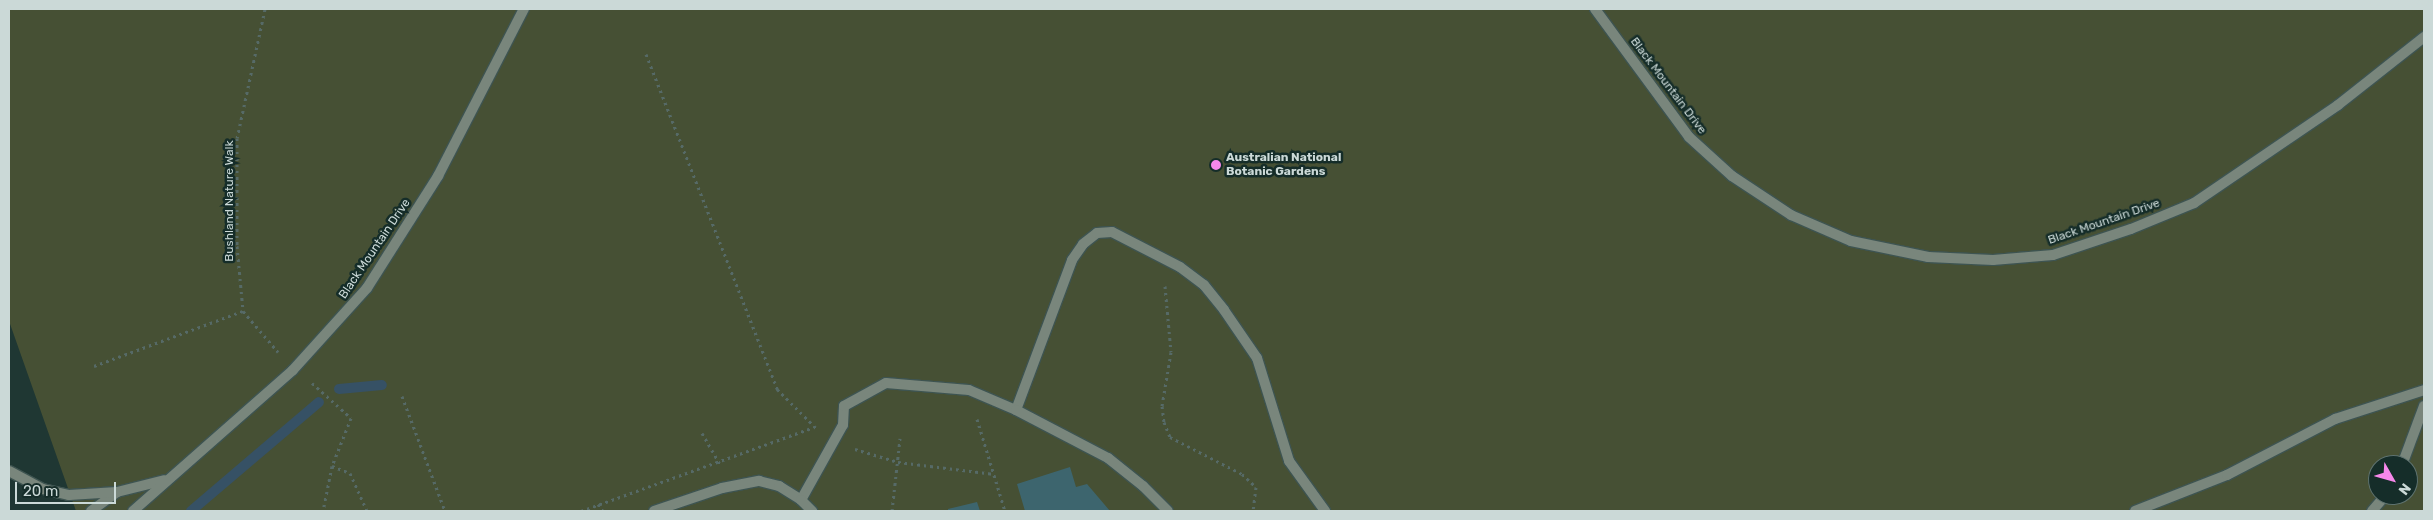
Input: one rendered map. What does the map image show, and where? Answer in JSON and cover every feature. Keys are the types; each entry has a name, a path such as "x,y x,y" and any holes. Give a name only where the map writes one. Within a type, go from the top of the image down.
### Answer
{"street":[{"name":"Black Mountain Drive","path":"133,511 293,370 335,326 398,241 438,176 524,9"},
{"name":"Black Mountain Drive","path":"1595,9 1689,138 1732,176 1791,215 1851,241 1928,257 1993,260 2052,255 2131,229 2194,203 2338,105 2424,37"},
{"path":"1016,410 1072,260 1083,244 1097,233 1112,232 1162,256 1204,285 1257,358 1289,461 1325,511"},
{"path":"801,500 842,425 844,406 886,383 969,390 1016,410 1108,458 1143,486 1168,511"},
{"path":"2135,511 2227,474 2336,420 2424,390"},
{"path":"2406,455 2424,406"},
{"path":"9,471 42,489 69,496 117,492"},
{"name":"Black Mountain Drive","path":"91,511 117,492 166,480"},
{"path":"654,511 722,488 759,481 779,486 801,500 812,511"}],"path":[{"name":"Bushland Nature Walk","path":"243,311 237,246 237,138 265,9"},
{"path":"646,54 776,389 814,427 853,449 898,462 994,474"},
{"path":"1162,256 1171,352 1162,406 1164,422 1170,437 1242,474 1256,487 1253,511"},
{"path":"94,366 243,311 293,370 351,418 332,466 323,511"},
{"path":"969,390 1005,511"},
{"path":"402,396 446,511"},
{"path":"581,511 814,427"},
{"path":"892,511 900,438"},
{"path":"849,457 853,449"},
{"path":"332,466 350,473 367,511"},
{"path":"598,504 602,511"}],"green space":[{"name":"Australian National Botanic Gardens","path":"9,9 2424,9 2424,511 76,511 9,321"}],"building":[{"path":"1070,467 1076,487 1087,484 1110,511 1025,511 1017,484"},
{"path":"977,502 980,511 948,511 948,509"}],"waterway":[{"path":"339,389 382,385"},
{"path":"191,511 319,402"}],"place":[{"name":"Australian National Botanic Gardens","path":"1216,165"}]}
